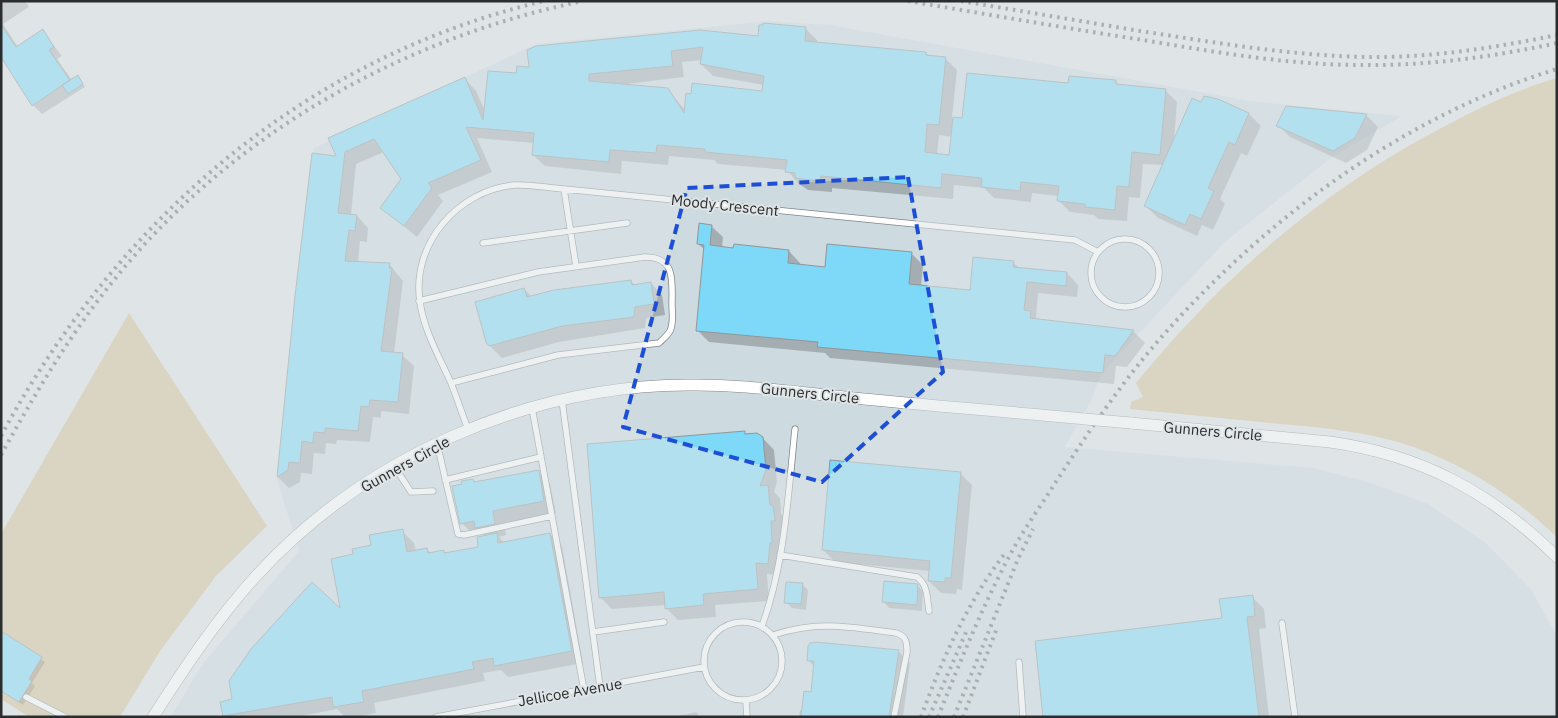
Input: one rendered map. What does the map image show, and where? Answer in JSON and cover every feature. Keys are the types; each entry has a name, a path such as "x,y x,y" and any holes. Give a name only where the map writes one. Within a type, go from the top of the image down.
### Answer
{"street":[{"name":"Gunners Circle","path":"154,717 194,654 228,608 259,573 324,513 394,466 468,429 532,408 562,400 646,387 731,386 1358,446 1402,457 1444,474 1485,498 1526,528 1557,558"}],"lane":[{"name":"Moody Crescent","path":"468,429 451,384 428,335 420,301 422,266 428,244 439,227 454,211 472,198 515,185 1075,240 1098,252"},
{"path":"564,189 576,266"},
{"path":"483,243 627,223"},
{"path":"1118,240 1131,240 1143,244 1152,252 1159,272 1157,285 1151,296 1142,303 1120,308 1103,300 1092,284 1093,260 1098,252 1107,244 1118,240"},
{"path":"420,301 538,272 645,257 654,257 662,261 668,267 672,276 672,321 665,338 659,343 558,355 451,384"},
{"path":"562,400 600,687"},
{"path":"532,408 584,690"},
{"path":"762,626 774,588 780,555 795,429"},
{"path":"437,443 456,533 460,535 552,516"},
{"path":"445,480 541,458"},
{"path":"394,466 411,492 433,490"},
{"path":"780,555 917,576 923,581 926,588 929,610"},
{"path":"593,632 664,622"},
{"path":"748,622 762,626 773,635 781,648 783,662 780,676 772,689 760,697 746,701 731,699 719,692 709,681 704,667 707,646 720,629 734,623 748,622"},
{"path":"1282,624 1295,717"},
{"path":"773,635 803,626 823,625 896,632 903,636 907,644 907,652 894,717"},
{"path":"1019,662 1023,717"},
{"name":"Jellicoe Avenue","path":"436,717 704,667"},
{"path":"26,697 65,717"},
{"path":"746,701 747,717"}],"highlighted area":[{"path":"908,177 943,372 822,482 623,427 687,188"}],"shaded area":[{"path":"770,21 830,25 1251,101 1402,116 1331,158 1225,242 1101,374 1091,401 1065,447 1314,468 1371,483 1428,504 1486,543 1531,589 1557,636 1557,717 170,717 204,662 299,551 277,480 314,148 536,44"},
{"path":"1557,78 1557,537 1522,507 1483,480 1442,458 1398,442 1334,430 1130,409 1131,402 1143,397 1136,383 1204,306 1279,237 1319,205 1360,176 1449,124 1502,98"},
{"path":"129,313 267,526 216,576 160,651 120,717 29,717 1,699 1,534"}],"building":[{"path":"763,23 806,27 805,41 926,52 926,55 946,57 939,125 927,124 925,152 949,155 953,117 962,118 967,73 1068,83 1069,76 1116,80 1116,84 1166,89 1160,155 1132,152 1129,187 1117,186 1115,210 1085,207 1085,204 1057,201 1059,186 1021,182 1020,191 981,187 982,178 942,174 941,188 821,176 820,181 795,178 795,173 785,172 787,160 705,152 705,149 657,145 656,153 610,150 609,162 532,155 534,133 466,127 481,160 428,183 432,188 404,226 380,208 401,179 374,139 345,152 338,213 357,215 355,231 349,230 345,261 390,263 389,268 392,268 381,351 403,353 398,402 370,400 369,407 361,406 358,431 325,428 325,433 314,432 313,443 302,441 300,463 289,462 288,470 277,477 295,296 312,153 336,156 328,138 465,77 483,120 488,71 516,73 517,66 529,67 527,50 536,46 700,30 758,36 759,25 763,25","holes":["703,47 700,64 764,76 762,91 692,83 691,94 686,93 684,113 668,88 589,81 589,74 673,66 671,51"]},
{"path":"1,25 16,47 43,29 54,47 49,50 70,80 32,106 1,57"},
{"path":"78,75 83,84 68,94 62,85"},
{"path":"1204,96 1218,99 1249,113 1235,145 1229,142 1208,188 1214,191 1201,219 1190,214 1185,225 1144,206 1192,98 1201,102"},
{"path":"1286,106 1367,114 1355,138 1333,151 1276,126"},
{"path":"699,223 712,225 710,245 733,248 734,244 789,250 788,263 825,267 827,244 912,252 909,284 970,290 973,257 1014,261 1013,267 1067,272 1066,286 1027,282 1024,310 1031,311 1030,318 1134,330 1115,356 1105,355 1103,373 817,347 818,342 696,331 704,245 697,244"},
{"path":"631,280 632,285 651,282 654,304 635,307 634,317 562,326 489,346 486,342 475,302 524,288 527,297 554,290"},
{"path":"745,431 745,434 757,433 763,437 766,470 760,486 768,485 770,505 773,505 775,521 771,521 772,543 770,543 768,564 756,563 758,589 703,594 704,605 665,609 664,592 599,598 587,444"},
{"path":"830,460 961,472 951,578 945,578 945,582 928,581 930,561 822,550"},
{"path":"539,470 544,501 493,511 495,524 475,528 474,521 460,524 452,486 462,484 461,481 473,479 474,482"},
{"path":"403,529 407,552 427,548 428,553 444,550 444,553 478,547 477,537 497,533 498,543 550,533 572,651 494,666 493,658 472,662 474,669 362,691 364,702 333,707 332,697 223,716 220,702 232,699 229,681 251,649 312,582 340,608 331,559 353,554 352,549 371,545 369,535"},
{"path":"884,581 918,584 917,605 882,602"},
{"path":"786,582 803,583 801,604 784,603"},
{"path":"1253,595 1255,616 1247,617 1259,717 1043,717 1035,641 1222,618 1219,599"},
{"path":"1,631 42,657 29,679 32,681 19,702 1,691"},
{"path":"810,643 899,650 889,717 801,717 804,691 811,692 814,661 807,661 808,646"}],"railway":[{"path":"1,436 48,358 101,285 160,219 226,159 297,107 374,63 456,27 544,1"},
{"path":"1,455 58,359 105,291 169,219 219,174 273,133 330,96 391,65 453,39 517,17 583,1"},
{"path":"908,1 1197,49 1306,63 1410,64 1484,56 1557,43"},
{"path":"961,1 1140,31 1317,55 1400,57 1490,47 1557,35"},
{"path":"938,717 981,615 1020,538 1112,399 1152,348 1193,302 1285,218 1335,180 1388,146 1442,115 1499,90 1557,69"},
{"path":"954,717 1018,559 1033,529"},
{"path":"921,717 957,631 980,590 1006,552"},
{"path":"963,717 997,628"},
{"path":"929,717 967,630"}]}
